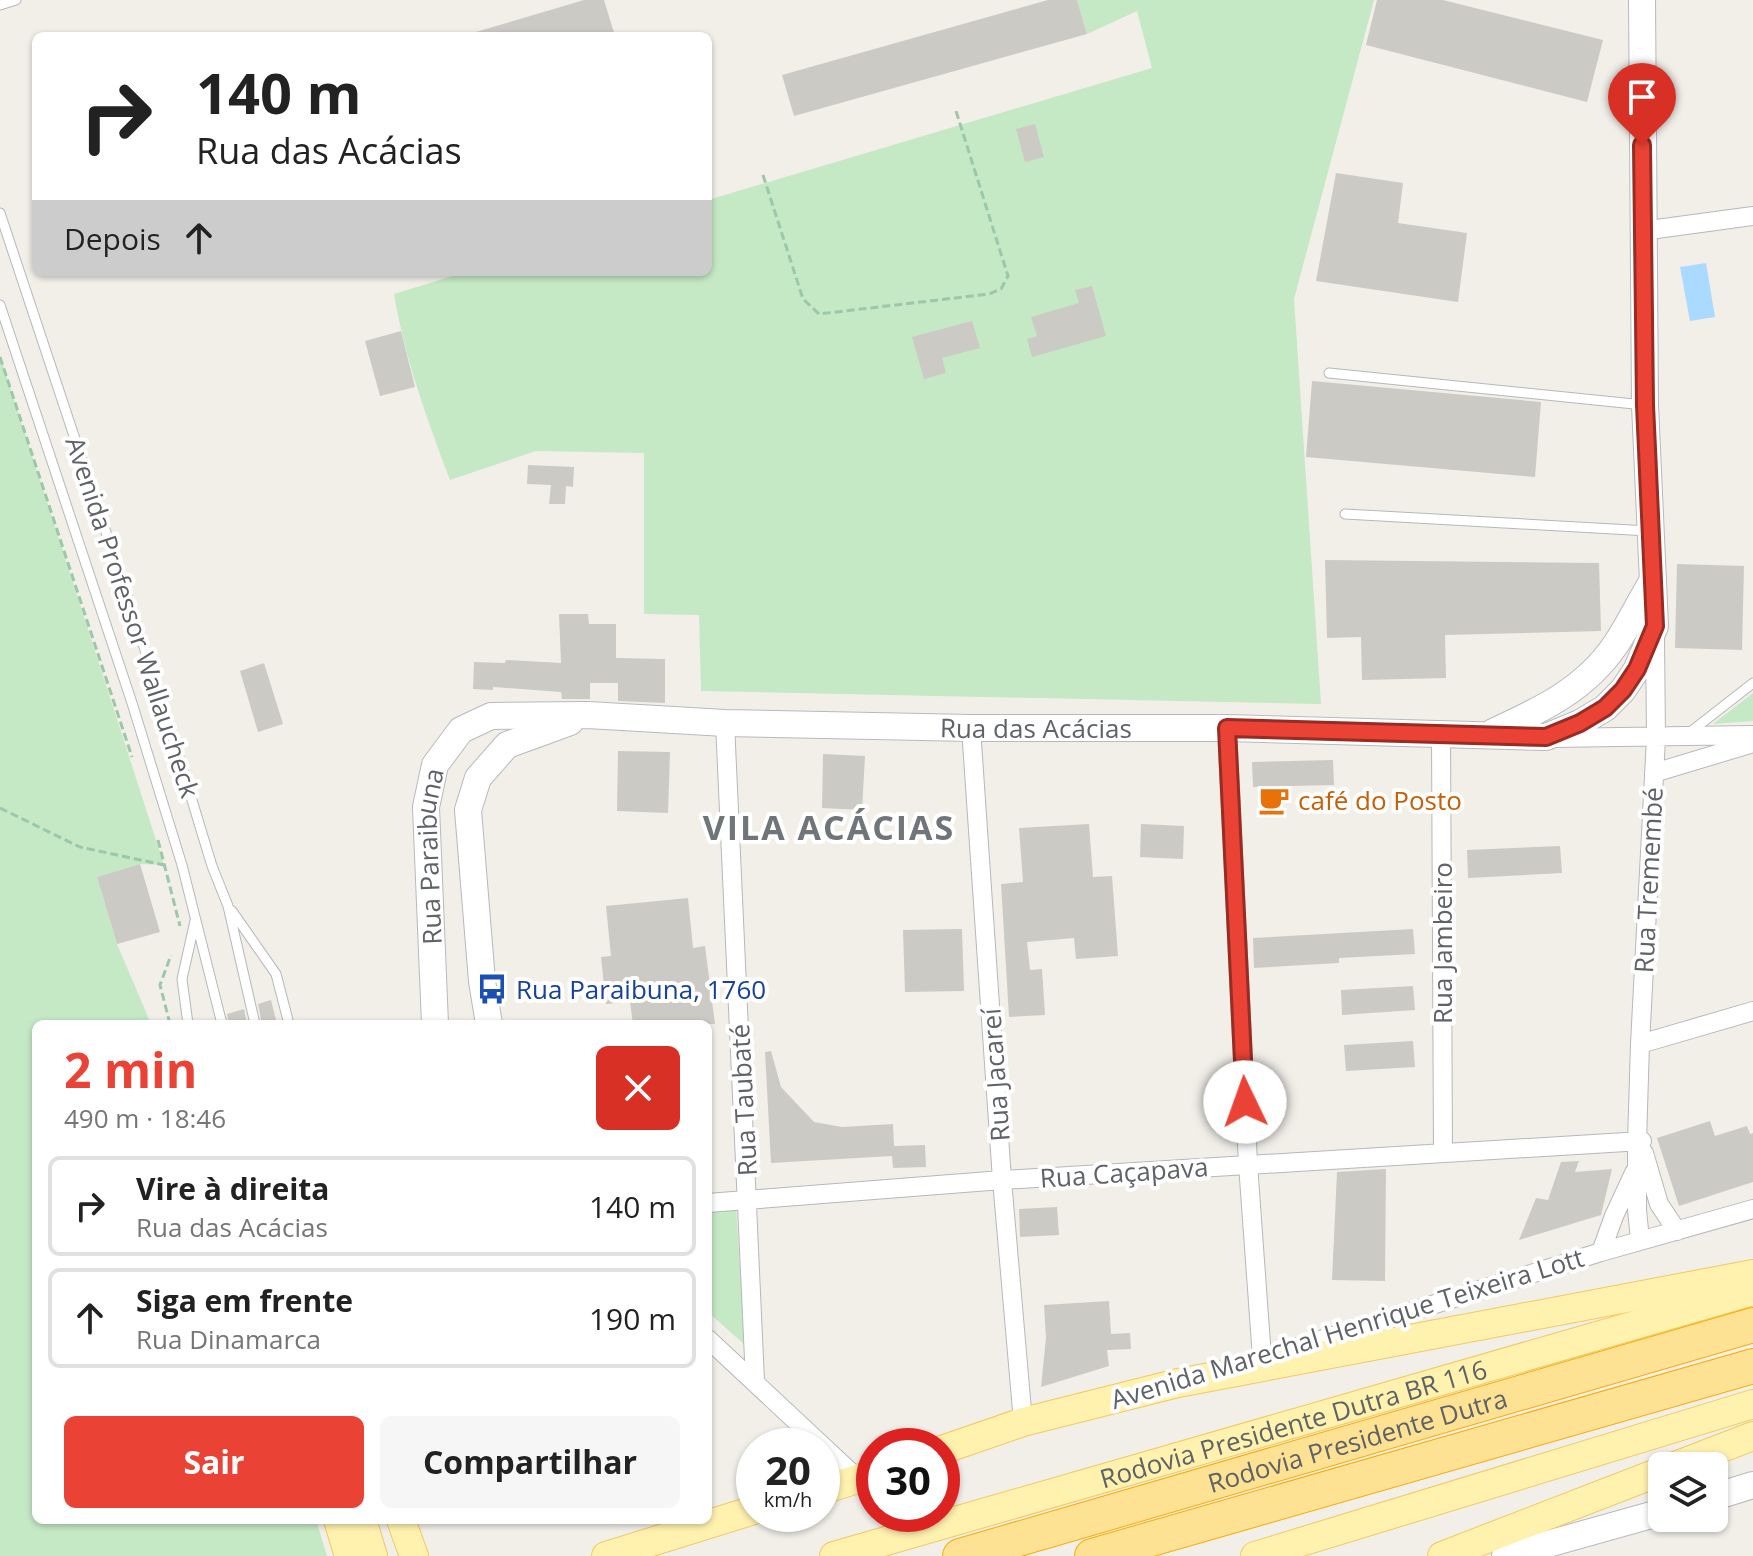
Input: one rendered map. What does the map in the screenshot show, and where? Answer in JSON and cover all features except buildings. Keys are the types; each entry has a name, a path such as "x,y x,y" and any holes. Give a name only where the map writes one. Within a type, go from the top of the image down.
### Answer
{"highway":[{"name":"Rodovia Presidente Dutra","path":"960,1556 1753,1325"},
{"name":"Rodovia Presidente Dutra","path":"1092,1556 1753,1366"}],"main road":[{"path":"1642,0 1645,405 1653,580"},
{"name":"Rua das Acácias","path":"588,715 725,723 971,728 1227,728 1546,737 1580,723 1605,708 1623,690 1637,669 1655,626 1653,580"},
{"name":"Rua das Acácias","path":"1484,736 1545,708 1598,669 1653,580"},
{"name":"Rua Paraibuna","path":"435,1020 426,807 435,765 461,730 491,716 588,715"},
{"name":"Rua Paraibuna","path":"488,1020 482,981 468,810 478,778 507,745 588,715"},
{"path":"1178,1383 1753,1274"},
{"name":"Rodovia Presidente Dutra BR 116","path":"834,1556 1753,1291"},
{"name":"Avenida Marechal Henrique Teixeira Lott","path":"960,1444 1023,1422 1178,1383"},
{"path":"1255,1556 1753,1404"},
{"path":"1711,1452 1753,1436"},
{"path":"1442,1556 1648,1476"},
{"path":"1728,1493 1753,1485"},
{"path":"712,1519 736,1514"},
{"path":"1505,1556 1648,1516"},
{"path":"339,1524 349,1556"},
{"path":"363,1524 373,1556"},
{"path":"402,1524 414,1556"},
{"path":"606,1556 681,1526"}],"street":[{"path":"1642,231 1753,216"},
{"name":"Rua Tremembé","path":"1640,1240 1637,1167 1640,1044 1656,738 1655,626"},
{"name":"Rua Taubaté","path":"725,723 755,1381"},
{"name":"Rua Jacareí","path":"971,728 1002,1180 1023,1422"},
{"path":"1227,728 1248,1164 1262,1358"},
{"name":"Rua Jambeiro","path":"1441,733 1443,1152"},
{"path":"1546,737 1753,735"},
{"path":"1654,773 1753,743"},
{"path":"1640,1044 1753,1011"},
{"name":"Rua Tremembé","path":"1639,1139 1659,1204 1677,1231"},
{"name":"Rua Caçapava","path":"712,1202 1002,1180 1639,1139"},
{"name":"Rua Tremembé","path":"1601,1252 1637,1167"},
{"name":"Avenida Marechal Henrique Teixeira Lott","path":"1178,1383 1640,1240 1753,1209"},
{"path":"712,1343 856,1468"}],"lane":[{"path":"0,5 16,0"},
{"name":"Avenida Professor Wallaucheck","path":"0,213 160,695 212,866 228,906 254,1020"},
{"name":"Avenida Professor Wallaucheck","path":"0,305 132,703 182,865 221,1020"},
{"path":"1329,373 1645,405"},
{"path":"1345,514 1651,531"},
{"path":"1684,737 1753,683"},
{"path":"228,906 276,974 288,1020"},
{"path":"187,1020 182,979 196,918"}],"path":[{"path":"763,175 803,299 819,314 989,294 1001,289 1008,276 956,111"},
{"path":"0,357 135,765"},
{"path":"0,808 80,847 164,865"},
{"path":"158,838 182,934"},
{"path":"169,1020 160,985 176,946"}],"green space":[{"path":"1077,0 1374,0 1294,299 1321,704 701,691 699,615 644,614 644,453 536,451 450,480 410,365 394,294 453,276 712,276 712,199 1152,68 1137,11 1087,34"},
{"path":"0,356 164,865 140,864 97,877 117,944 149,1020 32,1020 32,1524 317,1524 327,1556 0,1556"},
{"path":"1753,693 1753,721 1713,724"},
{"path":"736,1207 745,1345 712,1316 712,1209"}],"water":[{"path":"1706,263 1715,317 1690,321 1680,267"}],"place":[{"name":"café do Posto","path":"1274,800"},
{"name":"Rua Paraibuna, 1760","path":"492,989"}],"district":[{"name":"VILA ACÁCIAS","path":"829,827"}],"route":[{"path":"1245,1102 1227,728 1546,737 1580,723 1605,708 1623,690 1637,669 1655,626 1645,405 1642,145"}]}
